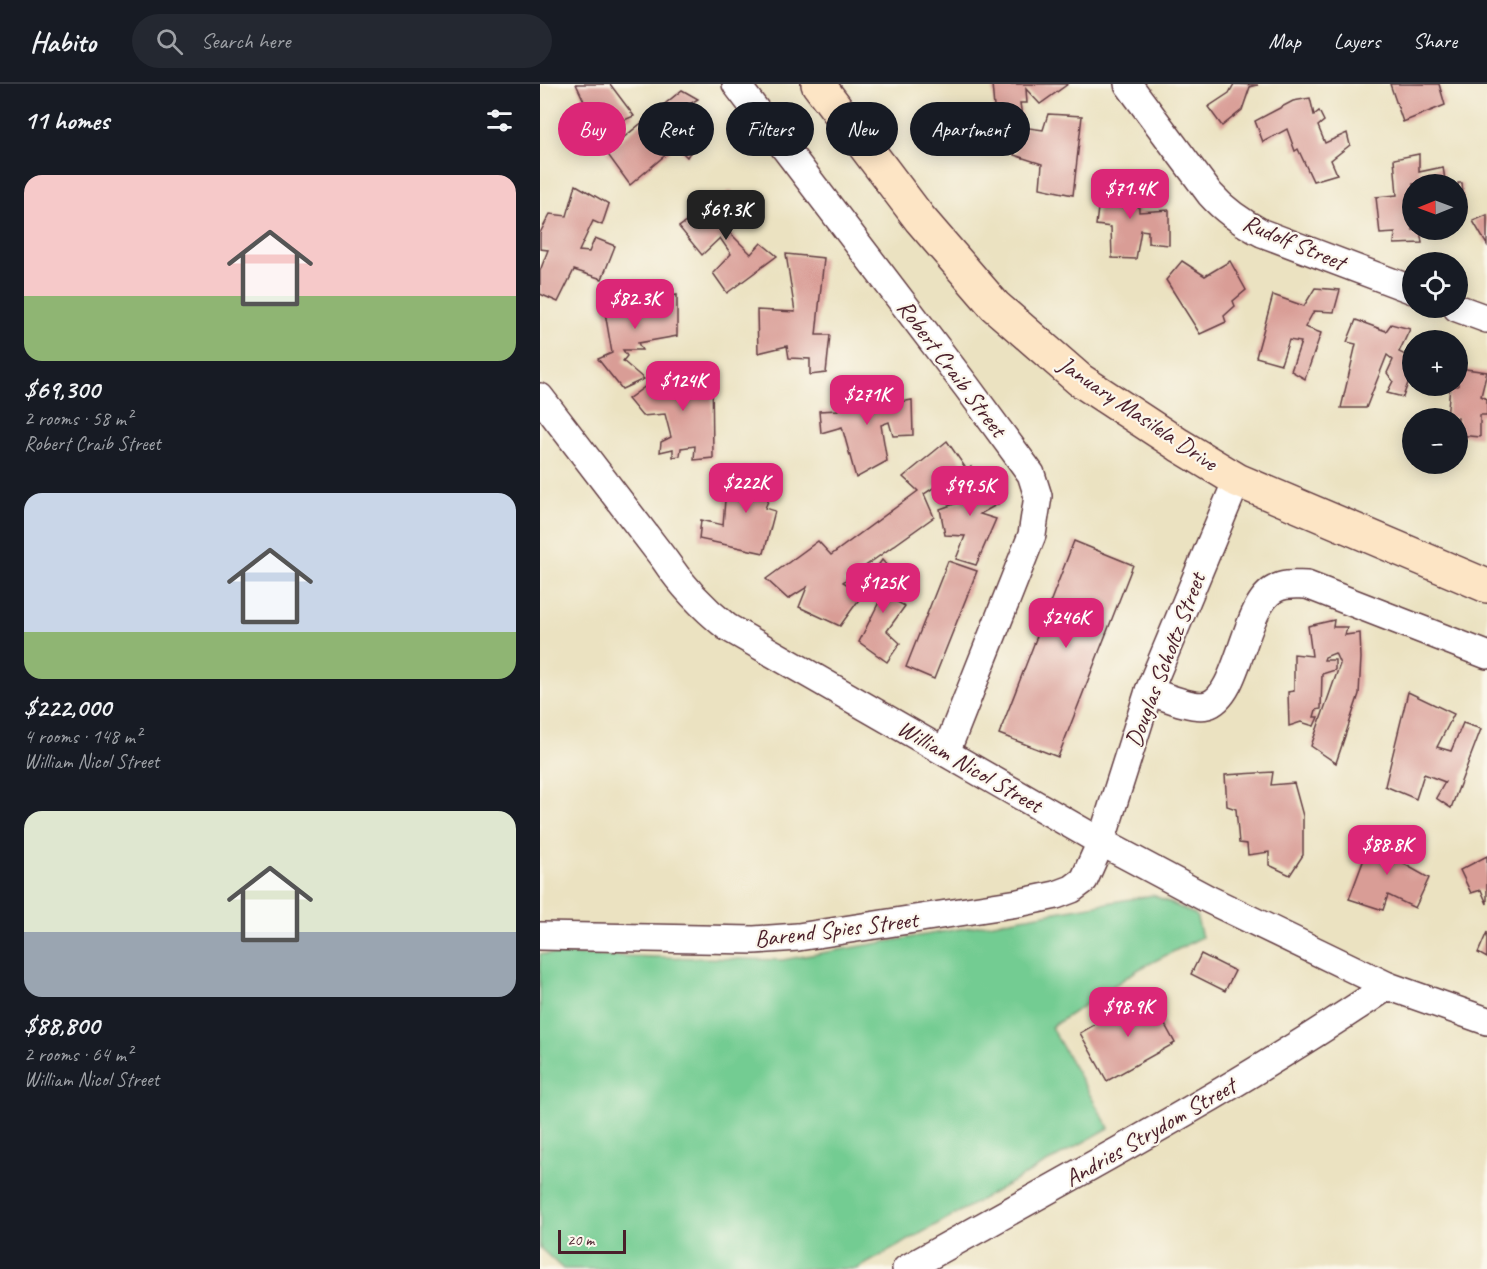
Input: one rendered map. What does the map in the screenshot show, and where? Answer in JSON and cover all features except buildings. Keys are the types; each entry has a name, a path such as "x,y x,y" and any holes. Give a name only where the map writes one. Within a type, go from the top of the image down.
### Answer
{"main road":[{"name":"January Masilela Drive","path":"818,84 920,219 995,306 1080,380 1237,480 1487,586"}],"street":[{"name":"Robert Craib Street","path":"736,84 1031,474 1038,496 1032,536 946,752"},
{"name":"Rudolf Street","path":"1128,84 1210,194 1240,221 1262,233 1402,286"},
{"path":"1468,312 1487,319"},
{"name":"William Nicol Street","path":"540,397 678,579 701,606 727,627 1101,842 1208,899 1388,986 1487,1021"},
{"name":"Douglas Scholtz Street","path":"1101,842 1149,692 1237,480"},
{"path":"1149,692 1188,704 1208,705 1224,693 1265,597 1274,589 1288,584 1307,585 1487,655"},
{"name":"Barend Spies Street","path":"540,936 754,940 798,938 1018,903 1072,889 1084,880 1101,842"},
{"name":"Andries Strydom Street","path":"906,1269 1177,1118 1324,1029 1388,986"}],"green space":[{"path":"1153,895 1196,915 1202,937 1139,969 1051,1027 1109,1128 857,1269 563,1269 540,1248 540,954 782,960"}]}
